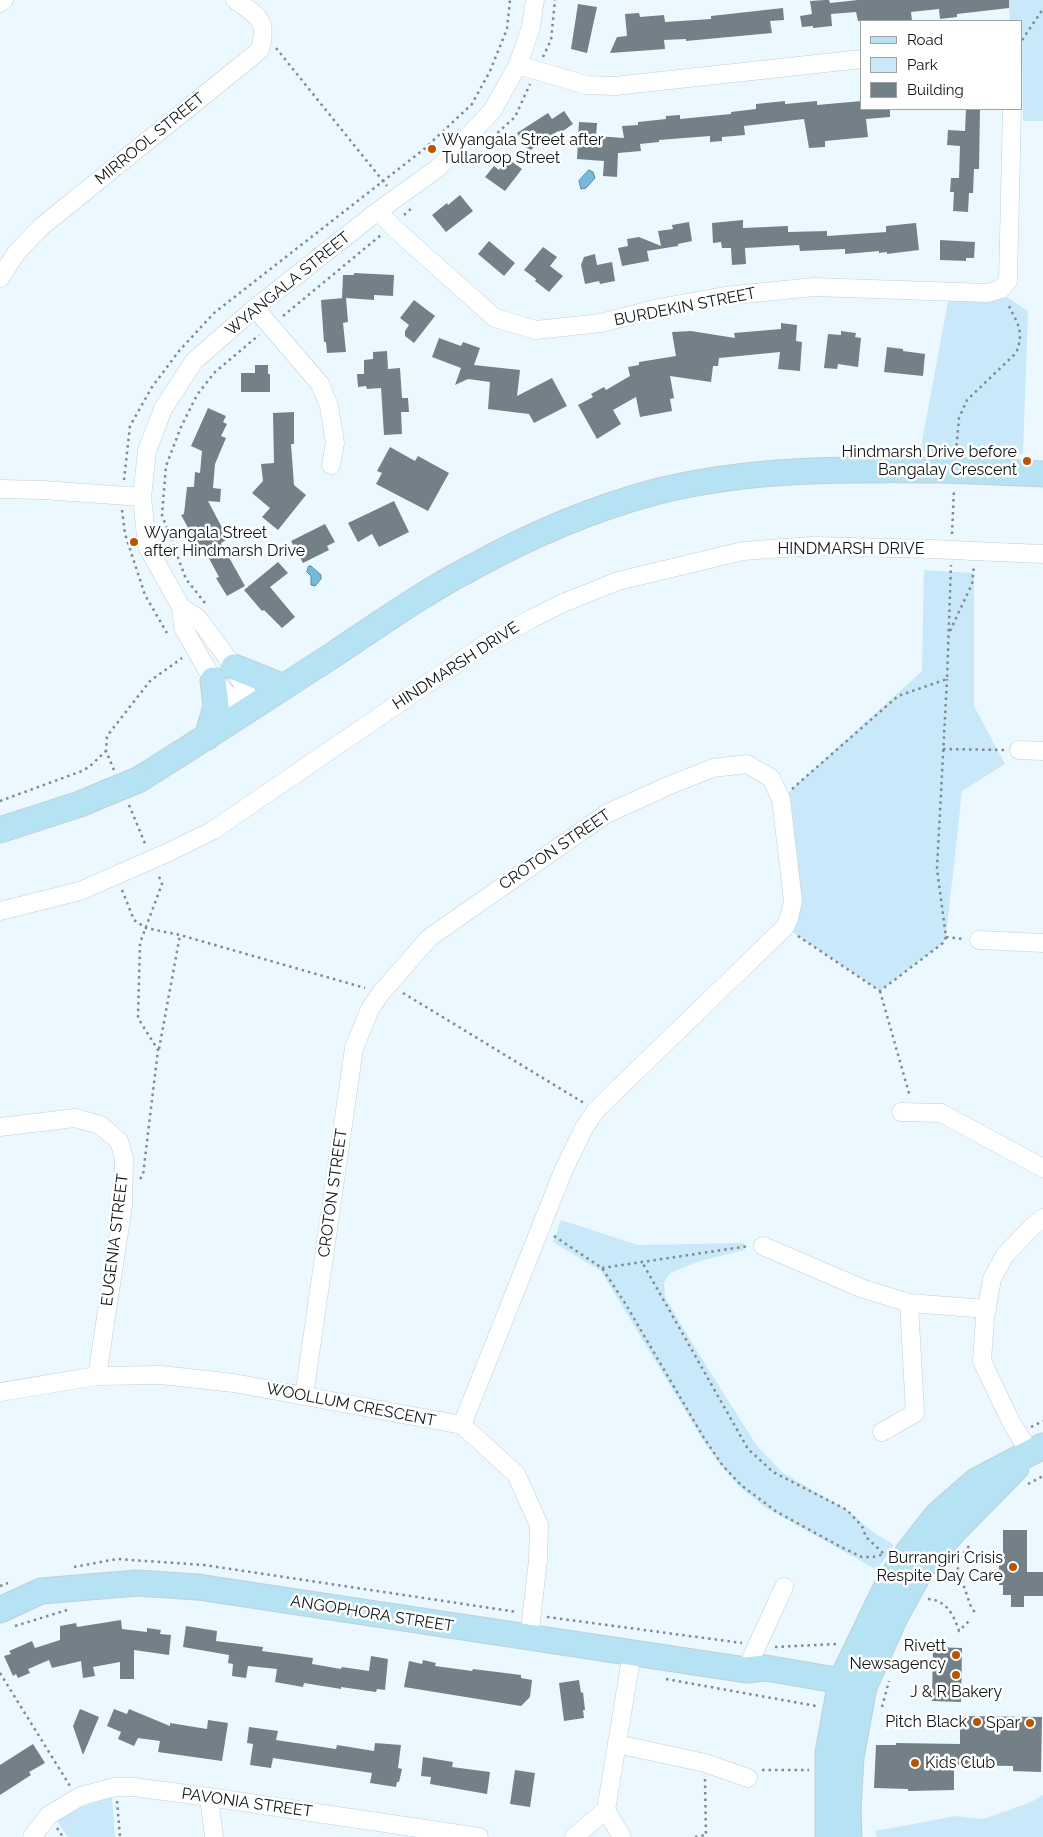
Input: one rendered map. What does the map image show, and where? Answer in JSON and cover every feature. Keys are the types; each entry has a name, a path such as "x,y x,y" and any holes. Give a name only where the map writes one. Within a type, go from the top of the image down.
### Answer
{"street":[{"path":"0,3 4,0"},
{"path":"235,0 259,18 264,33"},
{"name":"WYANGALA STREET","path":"245,712 248,696 224,674 183,627 181,607 147,546 142,497 147,451 163,408 194,361 255,308 378,211 438,168 492,110 518,65 531,27 535,0"},
{"name":"MIRROOL STREET","path":"0,278 17,252 41,227 260,50 264,33"},
{"path":"518,65 586,85 615,86 860,59"},
{"name":"BURDEKIN STREET","path":"378,211 392,226 495,318 536,330 601,323 660,308 725,296 814,287 988,293 1001,289 1008,281 1012,110"},
{"path":"255,308 320,384 329,406 335,443 331,465"},
{"path":"0,830 124,788 207,737 413,602 470,568 530,537 590,513 656,492 722,479 808,471 855,469 942,470 1043,474"},
{"path":"0,489 142,497"},
{"name":"HINDMARSH DRIVE","path":"0,911 80,890 212,831 484,645 531,618 609,584 664,568 742,551 812,546 933,550 974,557 1043,554"},
{"name":"WYANGALA STREET","path":"181,607 198,618 224,674 245,712"},
{"path":"207,737 224,674 284,687"},
{"path":"1019,750 1043,751"},
{"name":"CROTON STREET","path":"304,1396 354,1048 370,1009 385,988 429,938 606,814 713,768 747,764 771,778 781,799 792,901 789,918 785,927"},
{"path":"529,1638 538,1560 538,1525 516,1474 462,1425 564,1169 584,1128 596,1110 785,927"},
{"path":"979,940 1043,944"},
{"path":"901,1112 941,1113 1043,1168"},
{"name":"EUGENIA STREET","path":"0,1127 75,1118 100,1126 119,1141 124,1158 123,1201 97,1376"},
{"path":"828,1837 828,1753 851,1697 886,1588 908,1552 937,1515 976,1481 1029,1456 982,1360 992,1279 1005,1255 1043,1218"},
{"path":"763,1246 862,1288 909,1303 987,1309"},
{"path":"882,1432 915,1413 909,1303"},
{"name":"WOOLLUM CRESCENT","path":"0,1392 97,1376 170,1376 234,1383 462,1425"},
{"name":"ANGOPHORA STREET","path":"4,1620 41,1591 137,1583 198,1587 746,1670 766,1668 851,1697"},
{"path":"746,1670 784,1587"},
{"path":"622,1837 606,1810 632,1653"},
{"path":"849,1837 851,1697"},
{"path":"617,1744 705,1763 748,1778"},
{"name":"PAVONIA STREET","path":"32,1837 49,1815 77,1798 115,1787 134,1787 209,1797 457,1836 479,1837"},
{"path":"209,1797 214,1837"},
{"path":"574,1837 606,1810"}],"path":[{"path":"479,149 515,118 551,40 555,0"},
{"path":"1023,39 1043,9"},
{"path":"264,33 396,198"},
{"path":"210,608 186,579 162,515 166,466 180,427 197,395 214,373 414,206"},
{"path":"948,633 972,584 974,557"},
{"path":"158,1050 138,1018 140,943 162,884 149,859 124,788 106,751 107,736 150,681 182,658"},
{"path":"880,991 943,943 946,937 937,869 947,679"},
{"path":"943,749 1019,750"},
{"path":"0,801 82,771 106,751"},
{"path":"116,875 134,920 146,928 385,988 596,1110"},
{"path":"785,927 880,991 911,1096 901,1112"},
{"path":"123,1201 142,1176 158,1050 180,935"},
{"path":"541,1228 602,1268 625,1303 704,1438 723,1466 741,1485 778,1512 841,1547 862,1557 884,1554 866,1537 862,1526 847,1510 773,1472 748,1449 642,1262"},
{"path":"602,1268 745,1246 763,1246"},
{"path":"1029,1456 1027,1485 1043,1476"},
{"path":"974,1540 956,1563 971,1607 977,1615"},
{"path":"922,1603 929,1598 944,1604 954,1617 959,1631 971,1618"},
{"path":"4,1620 31,1620 73,1608"},
{"path":"0,1673 77,1798"},
{"path":"665,1679 851,1697 890,1680"},
{"path":"695,1837 705,1836 705,1763"},
{"path":"748,1778 763,1770 828,1771"},
{"path":"115,1787 120,1837"}],"green space":[{"path":"1008,0 1043,0 1043,121 1023,121 1023,20 1010,20"},
{"path":"949,296 1005,296 1028,311 1023,454 920,452"},
{"path":"924,570 974,573 974,706 1005,764 962,791 946,937 943,943 880,991 785,927 789,918 781,799 922,671"},
{"path":"561,1220 638,1245 744,1243 745,1250 700,1261 670,1273 664,1283 665,1297 757,1446 783,1473 847,1510 870,1530 894,1545 877,1570 763,1506 740,1487 721,1466 703,1440 601,1271 553,1242"},
{"path":"1043,1795 1043,1837 877,1837 875,1831 956,1816 983,1819 1031,1802"},
{"path":"112,1797 115,1837 68,1837 57,1821 81,1807"}],"water":[{"path":"589,170 593,172 595,178 586,188 581,189 579,181"},
{"path":"309,566 321,575 321,579 315,586 311,585 311,576 307,572"}],"building":[{"path":"829,0 830,3 858,0 1009,0 1009,8 957,14 957,17 940,19 939,9 911,12 912,20 858,21 856,12 831,14 832,26 802,27 800,16 812,14 810,1"},
{"path":"578,4 597,7 587,53 571,49"},
{"path":"783,8 784,20 770,21 772,33 686,41 686,39 664,40 665,49 610,53 617,37 627,36 625,14 639,13 640,17 664,15 665,22 711,19 711,16"},
{"path":"785,101 785,104 817,101 817,105 860,101 860,110 890,110 890,117 866,119 868,137 825,141 825,147 809,148 804,119 744,126 745,135 722,137 722,141 710,142 710,136 659,140 659,142 640,144 641,151 618,153 617,177 603,176 604,161 577,159 579,122 597,123 596,136 624,138 622,126 638,125 638,122 666,119 666,116 680,115 680,119 731,114 731,112 756,109 756,104"},
{"path":"966,110 980,110 979,169 974,169 973,193 969,193 968,212 953,211 954,192 950,192 951,178 959,178 960,146 947,145 948,130 965,131"},
{"path":"564,111 573,124 560,133 558,131 529,151 517,133 548,113 552,119"},
{"path":"507,158 522,169 505,191 485,177 494,166 499,170"},
{"path":"460,195 473,211 446,232 432,215"},
{"path":"743,220 743,228 788,226 788,232 827,231 827,236 886,232 886,226 916,223 919,250 887,254 887,252 879,253 879,251 845,254 845,249 800,251 799,245 745,248 746,264 732,265 731,248 722,248 721,242 713,243 712,223"},
{"path":"689,222 692,241 678,244 678,246 647,251 649,261 622,266 618,248 628,246 627,239 639,237 661,246 658,231 673,229 672,225"},
{"path":"940,240 975,242 974,258 966,258 966,261 940,260"},
{"path":"489,241 515,263 504,276 478,254"},
{"path":"543,247 557,257 550,266 563,276 549,292 524,270"},
{"path":"595,254 597,265 612,262 615,281 600,284 599,281 585,284 581,265 584,257"},
{"path":"354,273 394,275 393,296 374,295 374,300 346,298 348,322 343,323 346,352 327,353 326,342 324,342 321,300 344,298 342,298 343,275 354,275"},
{"path":"414,300 435,316 414,343 405,336 405,331 409,325 400,318"},
{"path":"781,323 797,325 796,341 802,342 800,371 778,369 780,352 719,358 718,366 713,366 711,382 670,376 674,398 670,399 672,411 640,417 636,397 613,410 621,424 597,439 578,405 593,397 591,394 604,387 606,390 630,376 628,367 639,365 639,362 676,356 672,332 691,331 735,338 734,333 781,329"},
{"path":"841,331 856,333 855,337 861,338 858,367 838,364 837,369 824,368 828,334 841,335"},
{"path":"439,338 461,346 463,342 480,348 474,365 520,370 517,396 552,378 567,406 534,423 529,414 488,409 490,382 468,379 455,385 461,368 432,357"},
{"path":"887,347 925,354 923,376 884,372"},
{"path":"387,351 388,369 400,368 402,398 408,398 409,412 401,412 402,434 384,435 381,388 367,389 366,386 358,387 357,374 364,374 364,360 373,359 373,352"},
{"path":"255,365 268,365 270,392 241,392 241,373 255,373"},
{"path":"208,408 226,416 223,422 227,424 221,436 226,438 215,464 213,488 221,489 220,502 208,501 228,539 221,543 245,586 227,596 216,578 219,577 205,551 202,553 181,515 184,514 187,487 194,487 195,472 200,473 202,451 191,446"},
{"path":"294,412 294,444 291,444 294,485 306,495 278,530 262,517 270,508 252,493 263,481 261,464 274,463 273,413"},
{"path":"390,447 415,461 418,456 449,473 428,511 376,484 382,473 377,471"},
{"path":"394,501 409,532 379,547 372,534 358,542 348,523"},
{"path":"325,524 335,542 327,546 329,550 303,563 291,541"},
{"path":"278,562 288,573 270,587 295,617 282,628 264,610 262,611 244,590"},
{"name":"Burrangiri Crisis Respite Day Care","path":"1003,1530 1027,1530 1027,1572 1043,1572 1043,1596 1024,1596 1024,1607 1011,1607 1011,1595 1003,1595 1003,1585 999,1585 999,1562 1003,1562"},
{"path":"121,1620 122,1629 147,1632 147,1628 161,1630 160,1634 171,1635 169,1655 134,1650 134,1679 120,1679 120,1662 93,1667 95,1676 83,1678 81,1661 52,1668 49,1660 28,1669 30,1673 18,1678 16,1674 13,1676 4,1656 11,1654 9,1651 32,1641 35,1648 60,1640 60,1626 76,1623 77,1627"},
{"path":"186,1626 217,1631 216,1641 263,1647 262,1651 313,1658 312,1664 341,1669 342,1667 369,1671 371,1656 388,1659 385,1690 377,1689 376,1692 341,1687 341,1689 304,1683 303,1687 275,1682 277,1669 248,1666 246,1678 232,1676 233,1664 228,1663 229,1655 183,1647"},
{"name":"Rivett Newsagency","path":"933,1647 962,1648 961,1702 932,1701"},
{"path":"423,1660 436,1663 435,1666 521,1675 521,1678 532,1680 530,1697 521,1706 404,1687 409,1661 422,1664"},
{"path":"579,1680 581,1693 583,1692 584,1718 564,1721 559,1683"},
{"path":"80,1709 99,1717 83,1755 73,1726"},
{"path":"114,1709 127,1714 129,1709 170,1726 170,1723 207,1729 208,1720 228,1723 222,1761 158,1752 160,1741 138,1738 134,1746 118,1739 121,1732 107,1726"},
{"path":"960,1716 1042,1717 1041,1772 1013,1771 1013,1766 956,1765 956,1769 954,1769 954,1790 908,1791 908,1789 874,1788 876,1745 896,1745 896,1743 960,1744"},
{"path":"249,1727 278,1731 276,1740 336,1749 337,1745 374,1751 375,1743 401,1745 398,1768 402,1769 399,1782 397,1782 396,1787 370,1783 372,1773 273,1758 271,1768 250,1765 253,1744 247,1743"},
{"path":"33,1744 45,1763 29,1772 31,1775 0,1795 0,1765"},
{"path":"423,1757 453,1762 452,1767 490,1772 487,1794 430,1784 431,1777 421,1776"},
{"path":"515,1770 535,1773 530,1807 510,1804"}],"place":[{"name":"Wyangala Street after Tullaroop Street","path":"432,149"},
{"name":"Hindmarsh Drive before Bangalay Crescent","path":"1027,461"},
{"name":"Wyangala Street after Hindmarsh Drive","path":"134,542"},
{"name":"Burrangiri Crisis Respite Day Care","path":"1013,1567"},
{"name":"Rivett Newsagency","path":"956,1655"},
{"name":"J & R Bakery","path":"956,1675"},
{"name":"Pitch Black","path":"977,1722"},
{"name":"Spar","path":"1030,1723"},
{"name":"Kids Club","path":"915,1763"}]}
